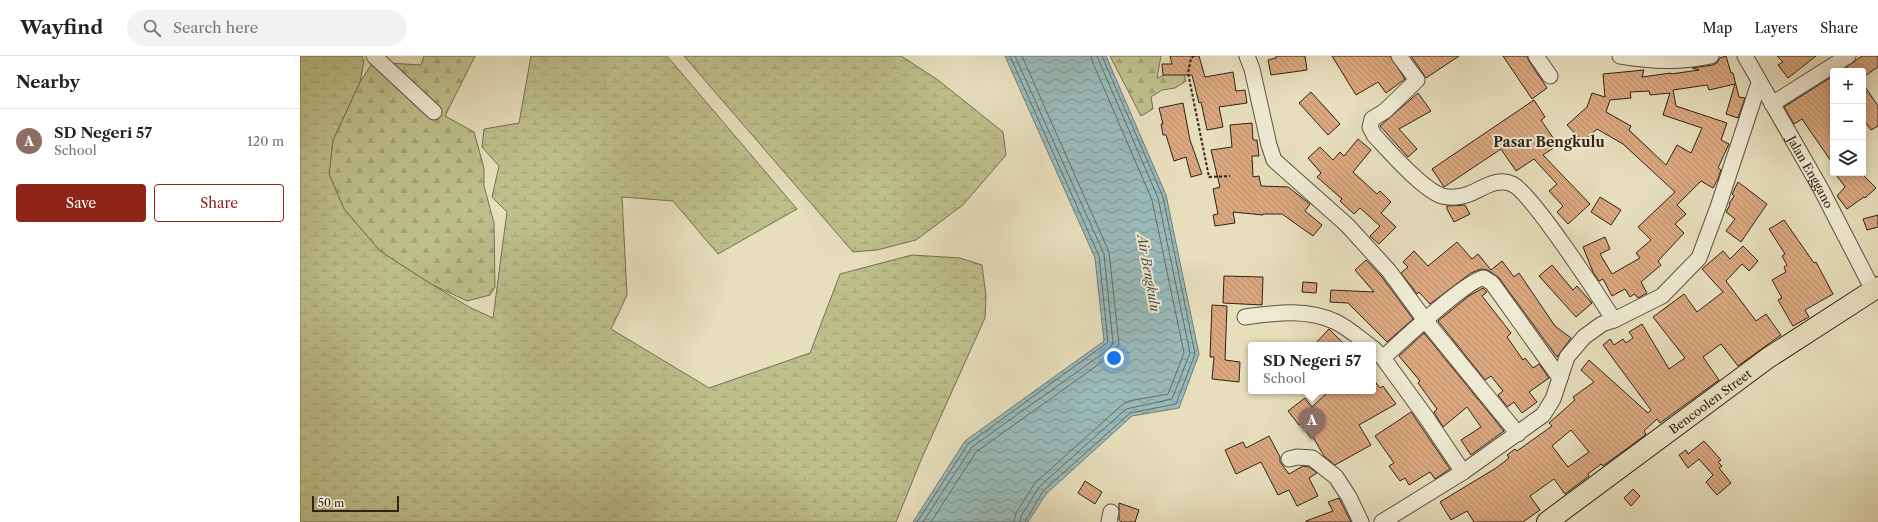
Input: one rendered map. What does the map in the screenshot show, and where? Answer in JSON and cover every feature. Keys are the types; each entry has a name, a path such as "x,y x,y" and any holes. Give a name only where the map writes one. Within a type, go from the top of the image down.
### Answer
{"main road":[{"name":"Bencoolen Street","path":"1547,522 1768,358 1875,289"}],"street":[{"path":"374,56 434,112"},
{"path":"1247,56 1252,69 1269,146 1274,160 1347,225 1389,271 1425,320 1518,434"},
{"path":"1399,56 1417,80 1372,120 1370,130 1421,183 1441,195 1456,197 1467,195 1484,186 1500,182 1506,182 1516,186 1524,194 1598,294 1614,320"},
{"path":"1536,56 1550,76"},
{"path":"1620,56 1652,61 1674,62 1711,56"},
{"name":"Jalan Enggano","path":"1745,56 1759,83 1821,189 1875,289"},
{"path":"1772,104 1848,56"},
{"path":"1382,522 1462,472 1518,434 1542,415 1553,399 1567,357 1584,337 1602,324 1614,320 1662,296 1699,258 1718,207 1759,83"},
{"path":"1462,472 1426,417 1378,353 1425,320 1473,282 1482,278 1487,279 1492,283 1560,378"},
{"path":"1244,317 1281,312 1324,317 1346,328 1365,342"},
{"path":"1289,458 1312,458 1336,477 1350,497 1361,522"}],"path":[{"path":"1194,56 1191,58 1188,73 1209,177 1230,176"}],"green space":[{"path":"300,56 362,56 364,61 360,82 333,140 329,174 344,209 380,251 469,307 493,318 507,212 492,197 499,166 482,147 484,129 519,123 531,56 667,56 797,209 718,254 673,201 622,197 627,295 611,329 709,388 810,353 840,274 912,255 960,258 982,265 986,296 985,318 921,460 896,522 300,522"},
{"path":"424,56 475,56 445,116 474,132 484,168 484,186 494,223 495,287 490,295 467,301 431,284 380,251 344,209 329,174 333,140 360,82 373,62 421,65"},
{"path":"684,56 901,56 938,80 1003,132 1006,155 963,205 916,240 877,250 853,252"},
{"path":"1110,56 1161,56 1157,78 1172,72 1184,75 1186,81 1175,88 1162,90 1151,97 1153,109 1141,116"}],"water":[{"name":"Air Bengkulu","path":"1005,56 1106,56 1166,195 1199,354 1179,408 1132,416 1046,494 1028,522 913,522 965,441 1104,341 1095,258"}],"building":[{"path":"1170,56 1199,56 1205,77 1233,72 1236,91 1245,90 1247,103 1219,107 1223,127 1207,130 1201,102 1199,103 1192,75 1163,75 1162,64 1172,64"},
{"path":"1276,56 1305,56 1307,70 1271,75 1268,60 1276,58"},
{"path":"1332,56 1390,56 1405,79 1386,93 1378,82 1356,95"},
{"path":"1411,56 1459,56 1426,78"},
{"path":"1503,56 1527,56 1547,88 1532,99"},
{"path":"1726,56 1731,73 1733,73 1739,97 1745,98 1738,118 1726,114 1735,84 1709,90 1707,85 1673,90 1676,106 1727,123 1721,140 1729,144 1718,168 1721,170 1718,179 1713,188 1701,181 1677,205 1686,214 1675,224 1684,233 1658,261 1661,265 1641,282 1647,293 1638,298 1634,294 1630,297 1625,289 1612,296 1603,279 1599,281 1593,272 1583,247 1605,237 1610,249 1600,254 1612,274 1640,258 1636,253 1651,240 1638,227 1675,192 1623,144 1597,129 1583,142 1567,125 1587,107 1592,93 1605,97 1603,74 1644,70 1642,77 1671,74 1699,70 1692,68 1713,65 1717,63 1720,58","holes":["1649,91 1650,95 1670,93 1663,115 1702,128 1691,153 1677,145 1666,165 1629,130 1631,126 1606,112 1610,100 1631,98 1630,92"]},
{"path":"1777,56 1816,56 1788,78 1778,65 1783,62"},
{"path":"1862,56 1878,56 1878,67 1866,75 1866,68 1845,68"},
{"path":"1830,78 1830,160 1802,119 1794,124 1784,107"},
{"path":"1866,88 1878,106 1878,126 1871,130 1866,123"},
{"path":"1311,92 1340,124 1328,135 1299,103"},
{"path":"1418,93 1431,111 1399,129 1417,149 1408,157 1380,126"},
{"path":"1534,100 1545,117 1541,120 1558,145 1543,155 1590,204 1568,224 1557,212 1563,206 1549,191 1557,184 1534,159 1516,171 1501,149 1444,187 1432,169"},
{"path":"1183,103 1190,140 1202,174 1191,177 1186,157 1174,161 1166,135 1163,135 1161,124 1163,124 1159,108"},
{"path":"1252,123 1253,140 1257,140 1259,156 1252,156 1253,177 1259,176 1261,186 1288,187 1310,204 1305,211 1322,225 1313,236 1282,214 1263,215 1233,212 1235,223 1215,226 1213,215 1218,214 1213,189 1220,187 1211,150 1232,147 1230,125"},
{"path":"1358,139 1371,150 1353,172 1377,194 1380,191 1391,202 1381,213 1396,227 1379,244 1370,236 1380,226 1360,208 1354,214 1340,201 1342,199 1317,177 1321,173 1308,158 1320,147 1333,160 1340,152 1344,156"},
{"path":"1837,176 1864,176 1876,188 1865,198 1864,197 1847,209 1837,196 1845,187"},
{"path":"1738,182 1767,204 1741,242 1726,231 1735,219 1726,212 1734,196 1732,194"},
{"path":"1600,197 1621,210 1611,225 1591,212"},
{"path":"1465,205 1470,214 1454,222 1447,209 1447,206"},
{"path":"1878,215 1878,227 1867,230 1863,219"},
{"path":"1784,220 1814,263 1816,262 1833,294 1805,310 1809,317 1793,326 1778,300 1782,298 1772,280 1786,272 1784,267 1787,265 1782,256 1785,254 1769,229"},
{"path":"1457,242 1472,259 1478,254 1491,270 1502,261 1514,277 1519,273 1555,326 1571,338 1557,357 1499,278 1488,270 1481,269 1471,273 1430,304 1419,292 1417,294 1401,273 1408,267 1403,262 1414,251 1428,266"},
{"path":"1743,246 1758,261 1749,271 1742,264 1726,281 1756,321 1766,314 1781,335 1738,366 1721,344 1703,357 1719,380 1660,423 1657,419 1644,431 1646,434 1644,436 1603,466 1601,464 1588,474 1589,476 1565,494 1554,479 1530,496 1540,510 1523,522 1474,522 1467,511 1451,520 1440,502 1496,468 1509,458 1507,455 1515,449 1517,451 1552,426 1549,423 1575,400 1573,397 1594,382 1581,370 1589,360 1648,413 1651,410 1603,345 1610,339 1614,345 1623,339 1626,343 1633,338 1629,332 1642,324 1669,369 1685,358 1653,317 1684,294 1697,312 1723,292 1702,269 1723,251 1730,259","holes":["1571,430 1589,452 1568,467 1552,446"]},
{"path":"1366,260 1382,277 1413,319 1387,342 1348,303 1330,302 1331,290 1374,292 1355,270"},
{"path":"1552,265 1573,290 1577,286 1592,303 1576,317 1539,276"},
{"path":"1224,276 1263,277 1262,305 1223,303"},
{"path":"1303,282 1317,283 1316,293 1302,292"},
{"path":"1483,288 1487,292 1482,296 1511,333 1507,337 1523,360 1525,358 1533,368 1539,364 1549,378 1529,392 1537,402 1522,413 1514,402 1507,407 1498,395 1503,391 1491,376 1485,380 1438,321 1469,296"},
{"path":"1212,305 1227,306 1225,360 1240,362 1239,382 1212,379 1214,357 1210,357"},
{"path":"1329,329 1342,342 1317,342"},
{"path":"1424,333 1504,431 1471,455 1461,440 1481,427 1467,407 1443,427 1434,412 1437,409 1418,383 1420,381 1399,356"},
{"path":"1376,383 1380,388 1383,386 1396,404 1359,425 1371,445 1335,465 1324,456 1313,437 1311,438 1301,424 1299,425 1288,411 1305,398 1312,407 1326,394 1376,394"},
{"path":"1411,412 1450,469 1435,479 1430,472 1409,485 1405,478 1400,481 1389,466 1394,463 1375,436"},
{"path":"1269,436 1280,457 1280,462 1289,474 1303,466 1309,467 1317,473 1309,478 1318,496 1297,506 1289,490 1278,495 1261,462 1236,474 1225,450 1243,442 1246,448"},
{"path":"1704,441 1721,460 1718,462 1722,466 1719,468 1731,483 1717,495 1706,482 1713,475 1699,459 1688,468 1679,455 1686,450 1688,454"},
{"path":"1085,481 1102,492 1095,504 1078,493"},
{"path":"1633,489 1640,496 1631,506 1624,498"},
{"path":"1339,498 1351,522 1306,522 1333,511 1328,502"},
{"path":"1119,503 1139,510 1135,522 1122,522 1119,520"}],"place":[{"name":"SD Negeri 57","path":"1312,440"}],"district":[{"name":"Pasar Bengkulu","path":"1549,142"}]}
